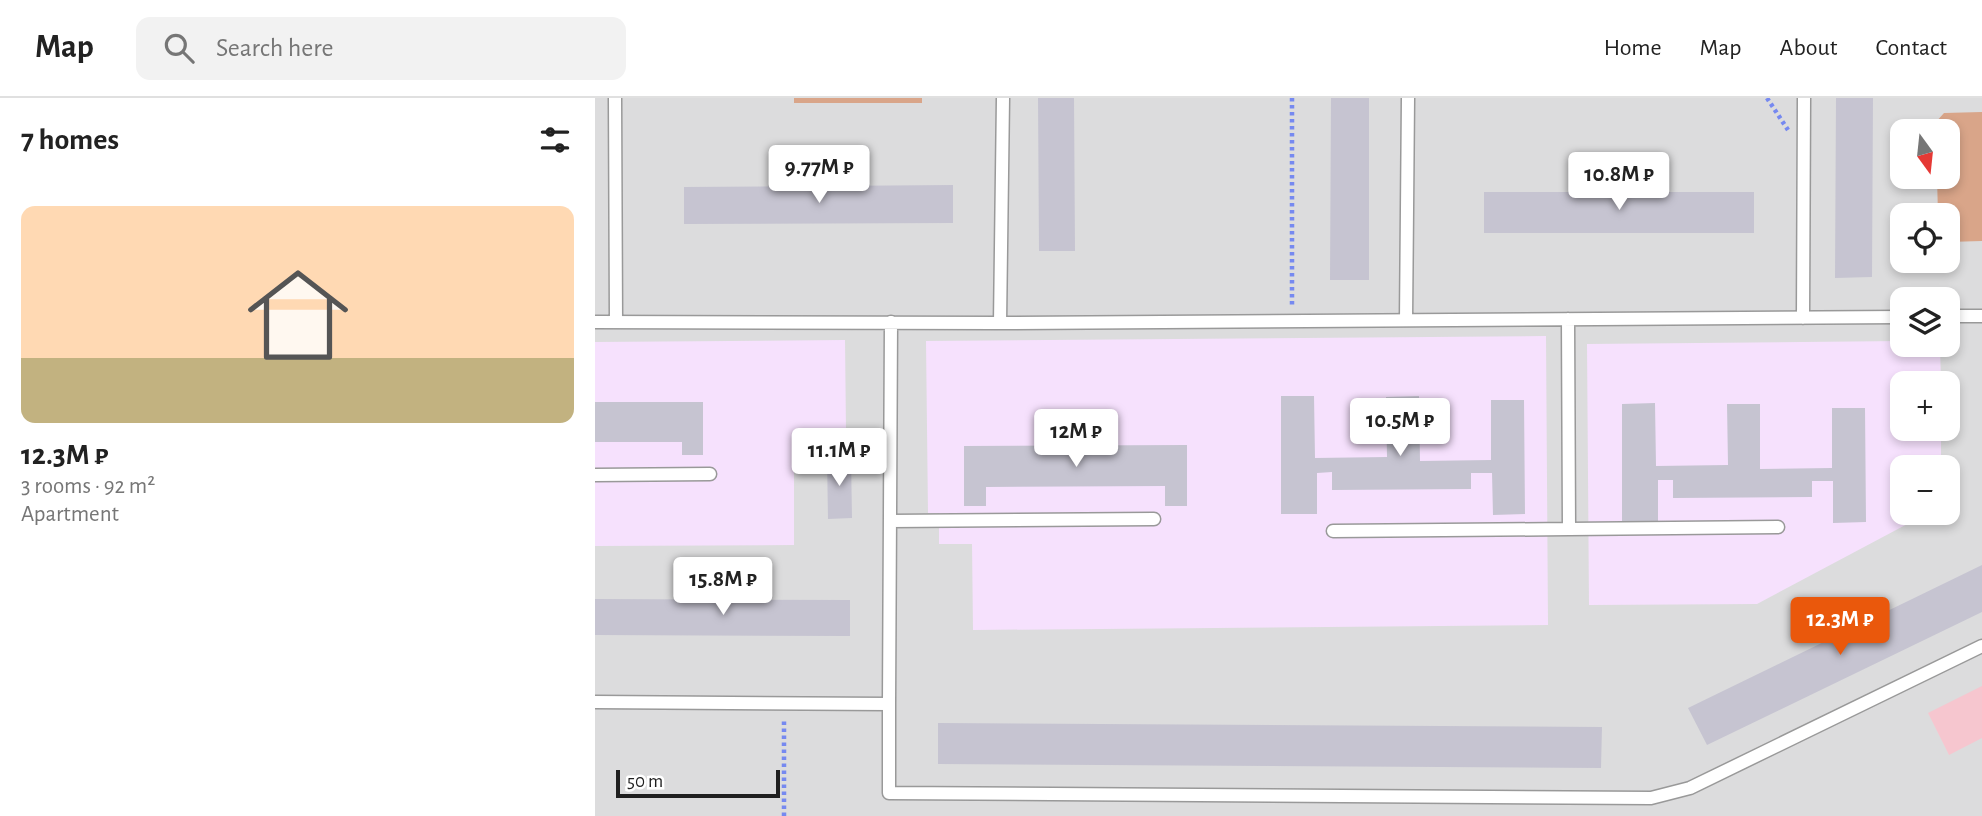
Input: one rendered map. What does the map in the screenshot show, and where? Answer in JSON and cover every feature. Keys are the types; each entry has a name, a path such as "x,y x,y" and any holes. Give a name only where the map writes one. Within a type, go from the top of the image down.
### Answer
{"lane":[{"path":"615,98 615,322"},
{"path":"1000,323 1003,98"},
{"path":"1406,320 1409,98"},
{"path":"1803,318 1804,98"},
{"path":"1960,316 1982,316"},
{"path":"595,322 1000,323 1890,317"},
{"path":"1568,319 1569,529"},
{"path":"891,322 889,793 1651,798 1690,788 1982,646"},
{"path":"595,475 710,474"},
{"path":"890,521 1154,519"},
{"path":"1333,531 1778,527"},
{"path":"595,702 889,704"}],"path":[{"path":"1292,98 1292,321"},
{"path":"784,703 784,816"}],"shaded area":[{"path":"595,98 1982,98 1982,816 595,816"},
{"path":"794,98 922,98 922,103 794,103"},
{"path":"1982,112 1982,241 1960,242 1960,203 1938,203 1937,189 1960,189 1960,119 1939,119 1944,113"},
{"path":"1546,336 1548,625 973,630 972,544 939,544 939,513 928,513 926,341"},
{"path":"845,340 846,431 794,432 794,545 595,546 595,342"},
{"path":"1890,341 1890,357 1940,357 1941,371 1890,371 1890,441 1941,441 1941,455 1890,455 1890,525 1905,525 1757,604 1589,605 1587,344"},
{"path":"1982,686 1982,738 1949,755 1928,713"}],"building":[{"path":"1038,98 1074,98 1075,251 1039,251"},
{"path":"1331,98 1369,98 1369,280 1330,280"},
{"path":"1836,98 1873,98 1872,277 1835,278"},
{"path":"953,185 953,223 684,224 684,187"},
{"path":"1484,192 1754,192 1754,233 1484,233"},
{"path":"1281,396 1314,396 1315,458 1387,457 1386,397 1419,396 1420,461 1491,460 1491,400 1524,400 1525,514 1493,515 1492,473 1471,473 1471,489 1332,490 1332,472 1317,473 1317,514 1281,514"},
{"path":"595,402 703,402 703,455 682,455 682,442 595,442"},
{"path":"1655,403 1656,466 1728,465 1727,404 1760,404 1760,469 1832,468 1832,408 1865,408 1866,522 1833,523 1833,481 1812,481 1812,497 1673,498 1673,480 1658,480 1658,521 1622,522 1622,404"},
{"path":"1187,445 1187,506 1165,506 1165,486 986,487 986,506 964,506 964,446"},
{"path":"827,457 851,457 852,518 828,519"},
{"path":"1982,565 1982,612 1707,745 1688,708"},
{"path":"595,599 850,600 850,636 595,635"},
{"path":"938,723 1602,727 1601,768 938,764"}]}
